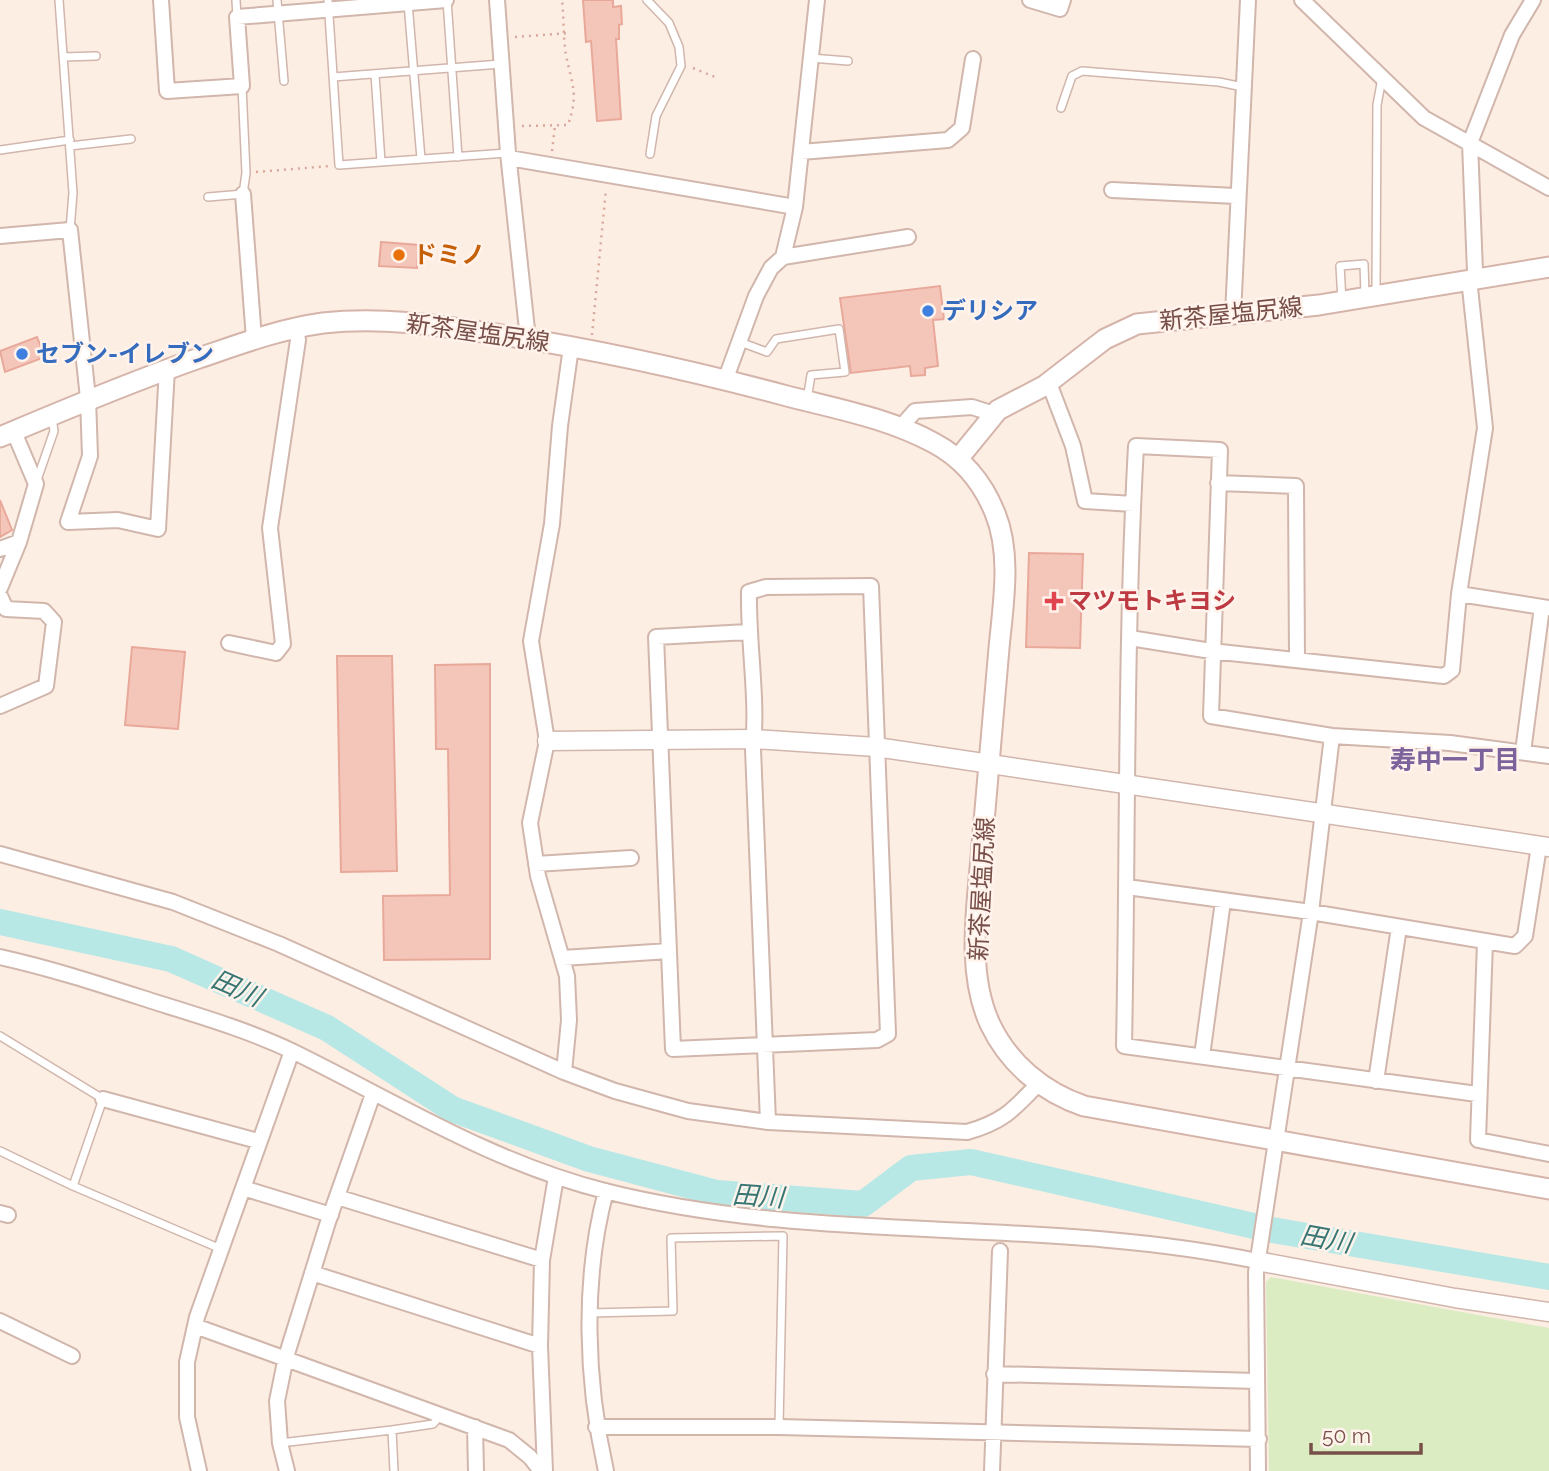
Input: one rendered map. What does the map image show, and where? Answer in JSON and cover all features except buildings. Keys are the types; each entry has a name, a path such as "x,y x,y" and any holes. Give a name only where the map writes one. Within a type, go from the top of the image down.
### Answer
{"main road":[{"name":"新茶屋塩尻線","path":"958,459 994,414 1049,383 1105,339 1136,324 1371,298 1549,267"},
{"name":"新茶屋塩尻線","path":"7,434 89,398 254,339 296,328 355,320 413,322 641,359 726,378 900,428 958,459 989,499 1002,537 1003,605 977,917 978,980 993,1030 1008,1052 1038,1084 1062,1098 1084,1106 1274,1151 1549,1189"}],"street":[{"path":"161,0 167,91 242,86 237,17 277,7 446,0"},
{"path":"496,0 508,155 528,340"},
{"path":"783,257 795,207 817,0"},
{"path":"1030,0 1060,9 1063,0"},
{"path":"1233,315 1236,196 1248,0"},
{"path":"1302,0 1316,6 1423,118 1549,188"},
{"path":"1130,638 1211,651 1444,676 1452,670 1459,594 1485,428 1470,288 1475,272 1470,143 1512,35 1533,0"},
{"path":"801,152 948,140 962,128 973,59"},
{"path":"508,155 550,165 795,207"},
{"path":"1112,190 1236,196"},
{"path":"243,194 254,339"},
{"path":"0,236 70,230 89,398 90,456 68,522 118,520 158,529 167,369"},
{"path":"726,378 756,296 771,268 783,257 908,237"},
{"path":"229,643 276,653 283,644 270,528 298,340 296,328"},
{"path":"564,1072 569,1020 568,976 536,864 530,823 547,741 531,641 552,524 560,426 571,347"},
{"path":"1049,383 1073,446 1085,501 1133,504"},
{"path":"900,428 915,411 972,407 994,414"},
{"path":"0,588 19,542 36,484 7,434"},
{"path":"1477,1094 1124,1046 1127,887 1125,784 1136,446 1220,450 1211,651 1211,716 1332,736 1450,743 1549,756"},
{"path":"1218,483 1296,486 1297,660"},
{"path":"0,549 19,542"},
{"path":"748,632 656,637 673,1049 767,1046 877,1040 888,1034 871,586 766,587 749,592 748,632 767,1046 768,1122"},
{"path":"1459,594 1545,607 1523,752"},
{"path":"0,596 6,609 44,611 54,622 46,686 0,706"},
{"path":"1258,1471 1258,1256 1311,912 1332,736"},
{"path":"547,741 754,739 876,747 1544,847 1525,936 1515,946 1311,912 1127,887"},
{"path":"0,853 173,902 279,944 564,1072 615,1091 688,1111 768,1122 967,1132 1006,1117 1038,1084"},
{"path":"536,864 631,858"},
{"path":"1202,1056 1223,901"},
{"path":"1376,1081 1399,927"},
{"path":"1485,942 1477,1094 1478,1140 1549,1154"},
{"path":"563,958 669,951"},
{"path":"0,957 49,968 167,1006 292,1051 492,1154 556,1177 606,1191 724,1214 786,1222 1151,1243 1258,1256 1549,1312"},
{"path":"199,1471 187,1417 187,1362 195,1326 258,1141 292,1051"},
{"path":"287,1471 280,1443 277,1401 286,1357 373,1094"},
{"path":"103,1099 258,1141"},
{"path":"543,1471 540,1346 542,1260 556,1177"},
{"path":"243,1188 331,1215"},
{"path":"606,1191 593,1252 590,1313 596,1427 606,1471"},
{"path":"337,1197 542,1260"},
{"path":"992,1471 1000,1251"},
{"path":"312,1273 540,1346"},
{"path":"0,1321 72,1356"},
{"path":"195,1326 509,1440 543,1471"},
{"path":"994,1374 1257,1381"},
{"path":"475,1427 476,1471"},
{"path":"596,1427 779,1427 1259,1439"}],"lane":[{"path":"58,0 73,193 70,230"},
{"path":"236,0 237,17"},
{"path":"446,0 458,157"},
{"path":"647,0 669,23 679,47 681,66 656,116 650,154"},
{"path":"407,2 421,159"},
{"path":"328,5 339,165 508,155"},
{"path":"277,7 284,81"},
{"path":"63,57 96,56"},
{"path":"811,58 848,61"},
{"path":"333,76 501,64"},
{"path":"1061,108 1072,76 1082,71 1220,82 1243,87"},
{"path":"376,74 381,162"},
{"path":"1371,298 1377,105 1383,76"},
{"path":"208,197 243,194 246,173 242,86"},
{"path":"0,150 131,139"},
{"path":"1342,302 1340,266 1364,264 1371,298"},
{"path":"739,342 767,352 776,339 839,329 845,372 811,375 807,401"},
{"path":"36,484 54,431 51,414"},
{"path":"0,1036 103,1099 73,1186"},
{"path":"0,1152 222,1249"},
{"path":"590,1313 673,1311 671,1238 783,1236 779,1427"},
{"path":"280,1443 433,1424 441,1415"},
{"path":"392,1430 394,1471"}],"path":[{"path":"515,127 568,125 573,112 575,84 566,56 562,0"},
{"path":"508,37 570,33"},
{"path":"550,165 556,125"},
{"path":"246,173 339,165"},
{"path":"592,342 608,173"}],"green space":[{"path":"1271,1277 1549,1328 1549,1471 1269,1471 1266,1282"}],"waterway":[{"name":"田川","path":"0,922 171,959 327,1028 452,1109 589,1159 717,1193 863,1204 911,1168 971,1162 1272,1230 1549,1277"}],"place":[{"name":"ドミノ","path":"399,255"},
{"name":"デリシア","path":"928,311"},
{"name":"セブン-イレブン","path":"22,354"},
{"name":"マツモトキヨシ","path":"1054,601"}],"district":[{"name":"寿中一丁目","path":"1455,760"}]}
